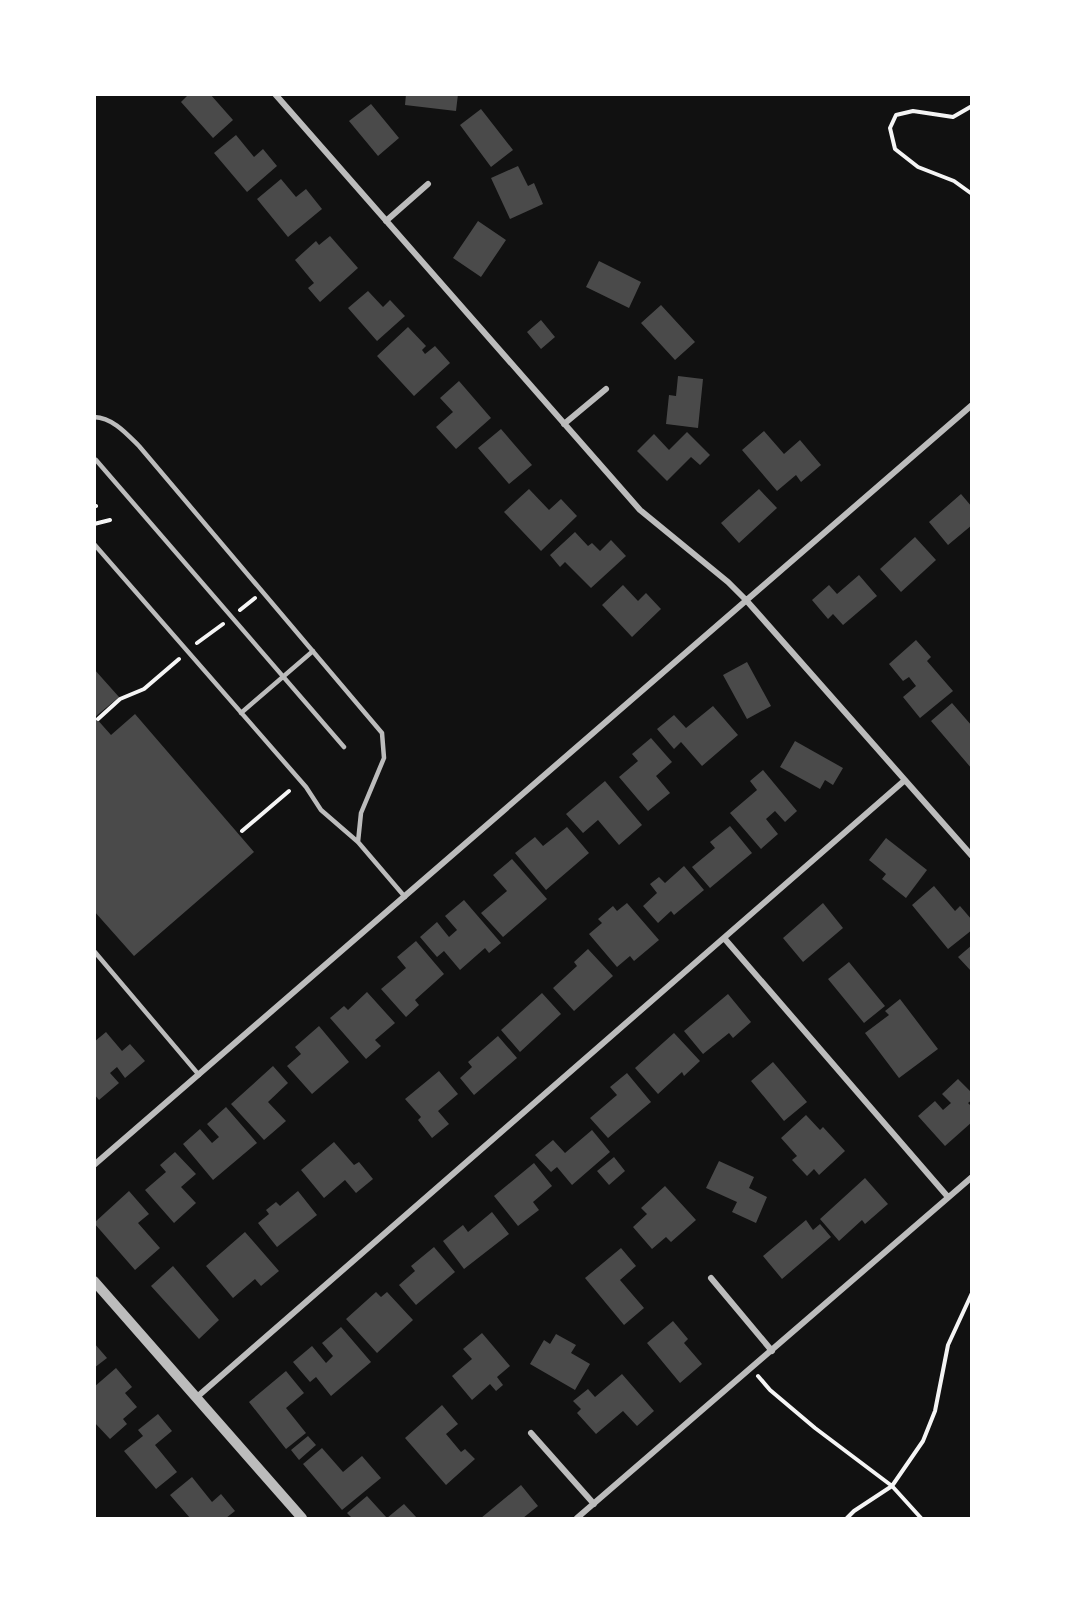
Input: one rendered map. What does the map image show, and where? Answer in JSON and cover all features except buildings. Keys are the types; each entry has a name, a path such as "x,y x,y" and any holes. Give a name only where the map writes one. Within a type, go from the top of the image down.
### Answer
{"street":[{"path":"275,94 640,510 728,582 746,600 972,856"},
{"path":"387,221 428,184"},
{"path":"564,424 606,389"},
{"path":"94,1165 972,405"},
{"path":"197,1397 905,780"},
{"path":"724,938 948,1197"},
{"path":"577,1518 972,1176"},
{"path":"711,1278 772,1351"},
{"path":"94,1281 302,1518"},
{"path":"531,1433 594,1504"}],"lane":[{"path":"94,417 103,417 120,427 139,446 382,733 384,758 361,813 358,842"},
{"path":"96,460 344,747"},
{"path":"94,544 306,787 321,810 358,842 405,897"},
{"path":"242,713 313,651"},
{"path":"94,951 199,1075"}],"path":[{"path":"972,106 953,117 913,111 896,115 890,128 895,149 918,167 954,181 972,194"},
{"path":"94,524 110,520"},
{"path":"239,610 255,598"},
{"path":"197,643 224,624"},
{"path":"98,720 120,699 144,689 179,659"},
{"path":"242,831 288,791"},
{"path":"847,1518 892,1486 923,1441 935,1411 948,1345 972,1293"},
{"path":"752,1368 770,1390 815,1428 892,1486 921,1518"}]}
